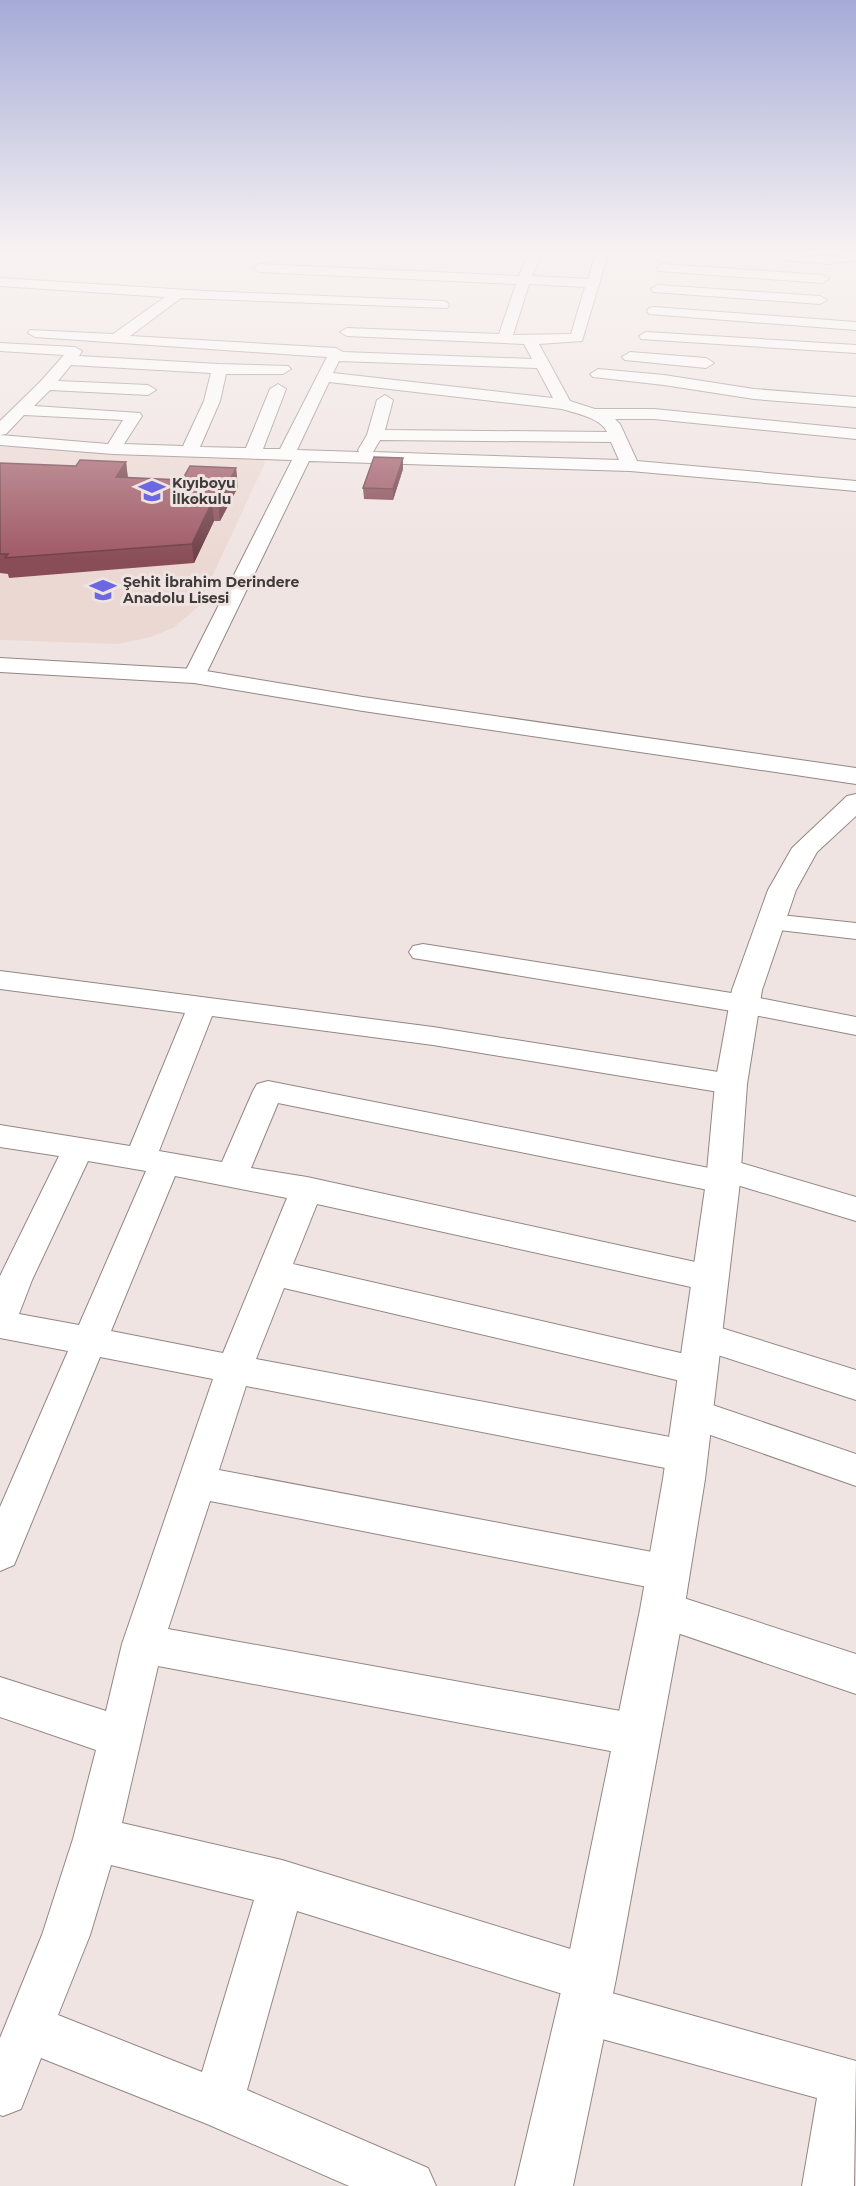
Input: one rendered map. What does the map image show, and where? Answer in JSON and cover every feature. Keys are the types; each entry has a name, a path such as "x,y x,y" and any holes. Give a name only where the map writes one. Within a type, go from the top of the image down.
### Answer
{"main road":[{"path":"0,665 194,676 856,776"},
{"path":"544,2186 587,1994 665,1592 710,1278 723,1175 731,1084 747,990 782,890 806,848 856,802"}],"street":[{"path":"0,430 46,385 71,356"},
{"path":"68,360 219,369 298,370 304,356"},
{"path":"194,676 294,455 323,377 334,356"},
{"path":"376,356 541,364"},
{"path":"537,356 564,404"},
{"path":"618,356 674,360 753,358"},
{"path":"659,397 674,360"},
{"path":"189,451 211,407 218,386 219,369"},
{"path":"597,374 659,397 856,434"},
{"path":"719,375 753,378"},
{"path":"323,377 564,404 593,414 612,424 630,466"},
{"path":"810,383 856,387"},
{"path":"46,385 148,390"},
{"path":"252,454 278,389"},
{"path":"593,414 659,397 754,394 856,402"},
{"path":"362,457 377,427 385,400"},
{"path":"19,410 134,416 113,449"},
{"path":"377,427 499,436 618,437"},
{"path":"731,438 754,441"},
{"path":"0,440 113,449 630,466 856,486"},
{"path":"771,922 856,931"},
{"path":"423,952 744,1004 856,1026"},
{"path":"0,981 433,1036 731,1084"},
{"path":"0,1553 91,1341 202,1006"},
{"path":"232,1175 268,1091 723,1175 856,1209"},
{"path":"0,1136 79,1147 308,1189 710,1278"},
{"path":"0,1318 8,1279 79,1147"},
{"path":"0,2090 3,2091 66,1935 96,1839 143,1644 234,1369 308,1189"},
{"path":"274,1273 856,1385"},
{"path":"0,1324 686,1456"},
{"path":"692,1413 856,1470"},
{"path":"197,1482 665,1592 856,1674"},
{"path":"143,1644 637,1735"},
{"path":"0,1697 121,1737"},
{"path":"96,1839 282,1883 587,1994 851,2084 828,2186"},
{"path":"219,2103 282,1883"},
{"path":"28,2028 219,2103 410,2186"}],"shaded area":[{"path":"0,446 262,459 265,463 198,607 173,628 151,637 118,644 0,640"}],"building":[{"path":"374,457 403,458 393,489 363,488"},
{"path":"80,460 126,462 116,477 182,480 190,466 236,468 218,502 212,502 192,544 5,558 8,554 0,554 0,463 76,466"}],"place":[{"name":"Kıyıboyu İlkokulu","path":"152,491"},
{"name":"Şehit İbrahim Derindere Anadolu Lisesi","path":"103,590"}]}
